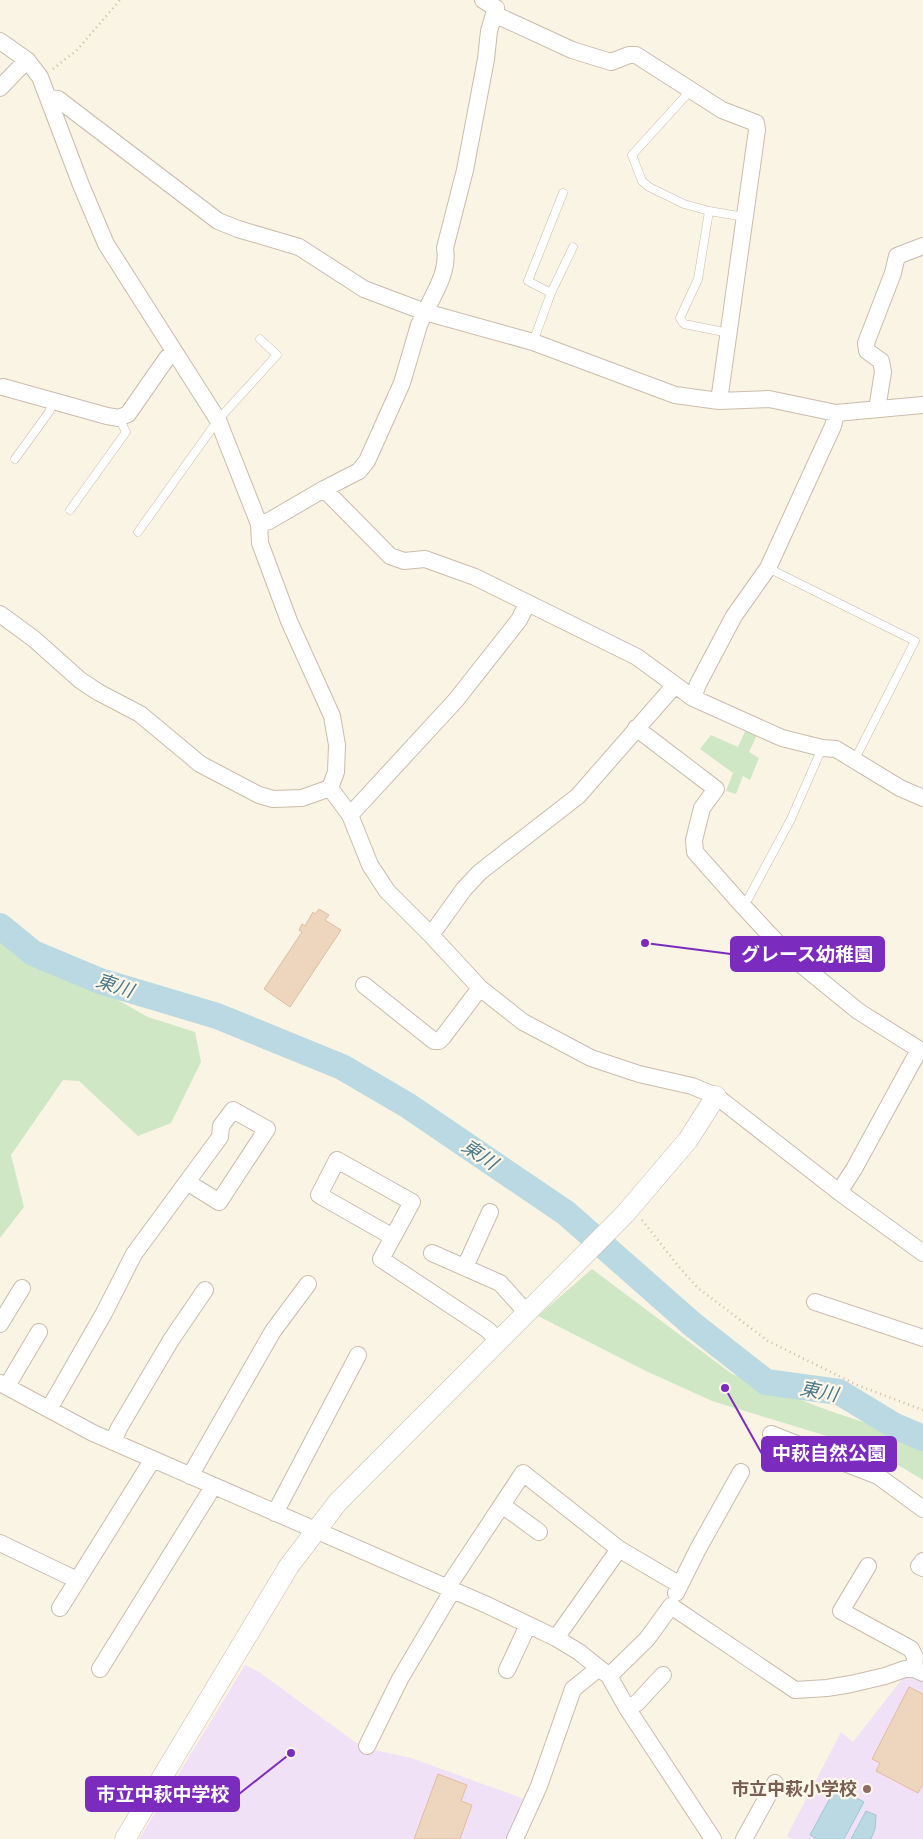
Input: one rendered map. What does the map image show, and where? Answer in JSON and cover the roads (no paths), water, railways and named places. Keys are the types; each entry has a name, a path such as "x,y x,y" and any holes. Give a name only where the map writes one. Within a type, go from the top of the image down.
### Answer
{"street":[{"path":"260,524 269,521 359,471 367,461 402,383 419,325 444,271 447,259 446,248 465,170 486,59 489,30 496,8 483,0"},
{"path":"494,14 572,50 611,62 630,55 636,55 722,110 756,123 757,130 719,400"},
{"path":"0,40 27,60 40,77 81,185 106,244 218,420 260,524 260,543 289,621 332,716 337,745 336,772 330,788 302,798 273,799 260,795 200,764 140,714 98,692 80,680 34,638 0,614"},
{"path":"0,88 27,60"},
{"path":"48,98 58,99 218,221 238,229 299,247 364,289 425,312 533,342 675,395 719,400 769,399 836,412 923,405"},
{"path":"877,409 883,372 881,361 867,351 866,343 893,272 897,256 923,246"},
{"path":"1,390 120,418 128,414 167,358 175,353"},
{"path":"693,698 698,684 734,616 768,568 833,426 836,412"},
{"path":"324,489 390,556 404,561 425,559 474,577 637,657 693,698 782,738 836,750 900,788 923,798"},
{"path":"350,816 456,700 519,620 527,604"},
{"path":"431,935 464,889 480,872 578,796 675,685"},
{"path":"636,728 716,788 702,808 694,840 695,852 787,953 858,1011 921,1051 839,1192"},
{"path":"330,788 350,816 370,865 383,884 480,988 523,1022 591,1058 639,1074 692,1086 716,1096 839,1192 923,1253"},
{"path":"364,985 434,1041 439,1041 443,1037 480,988"},
{"path":"125,1839 289,1566 338,1502 628,1210 688,1140 716,1096"},
{"path":"49,1409 104,1313 134,1254 220,1137 222,1126 233,1110 267,1129 219,1202 187,1182"},
{"path":"393,1237 319,1195 337,1160 412,1202 382,1259 488,1330 498,1341"},
{"path":"465,1268 490,1212"},
{"path":"432,1253 500,1283 527,1313"},
{"path":"190,1476 273,1331 308,1284"},
{"path":"0,1324 22,1288"},
{"path":"113,1442 119,1428 166,1348 205,1290"},
{"path":"815,1302 923,1338"},
{"path":"39,1332 3,1385 93,1433 528,1625 556,1638 579,1652 604,1672 713,1839"},
{"path":"275,1513 358,1355"},
{"path":"771,1434 878,1476 923,1509"},
{"path":"60,1608 152,1459"},
{"path":"515,1839 539,1786 573,1688 604,1672 647,1639 671,1606 680,1585 741,1472"},
{"path":"367,1746 400,1679 449,1590 523,1473 620,1549 680,1585"},
{"path":"100,1669 213,1486"},
{"path":"502,1505 539,1532"},
{"path":"0,1543 77,1580"},
{"path":"556,1638 620,1549"},
{"path":"923,1560 919,1566 923,1568"},
{"path":"671,1606 795,1690 827,1688 885,1676 905,1669 919,1671 911,1649 842,1611 868,1566"},
{"path":"507,1670 528,1625"},
{"path":"627,1708 637,1703 663,1675"},
{"path":"744,1839 775,1783"}],"lane":[{"path":"691,90 632,155 642,181 649,187 684,204 709,211 745,217"},
{"path":"551,293 528,281 563,193"},
{"path":"709,211 698,279 680,318 684,324 729,333"},
{"path":"533,342 551,293 573,247"},
{"path":"138,532 218,420 277,356 260,339"},
{"path":"15,459 49,412 54,401"},
{"path":"70,510 126,432 120,418"},
{"path":"768,568 915,641 854,760"},
{"path":"742,905 748,899 791,819 822,748"}],"water":[{"path":"836,1787 864,1802 844,1839 817,1839 810,1835"},
{"path":"866,1811 876,1815 875,1829 871,1839 851,1839"}],"waterway":[{"name":"東川","path":"0,926 33,953 100,981 217,1016 342,1067 407,1105 566,1213 692,1324 766,1382 839,1392 895,1426 923,1438"}],"place":[{"name":"グレース幼稚園","path":"645,943"},
{"name":"中萩自然公園","path":"725,1388"},
{"name":"市立中萩中学校","path":"291,1753"},
{"name":"市立中萩小学校","path":"867,1789"}]}
